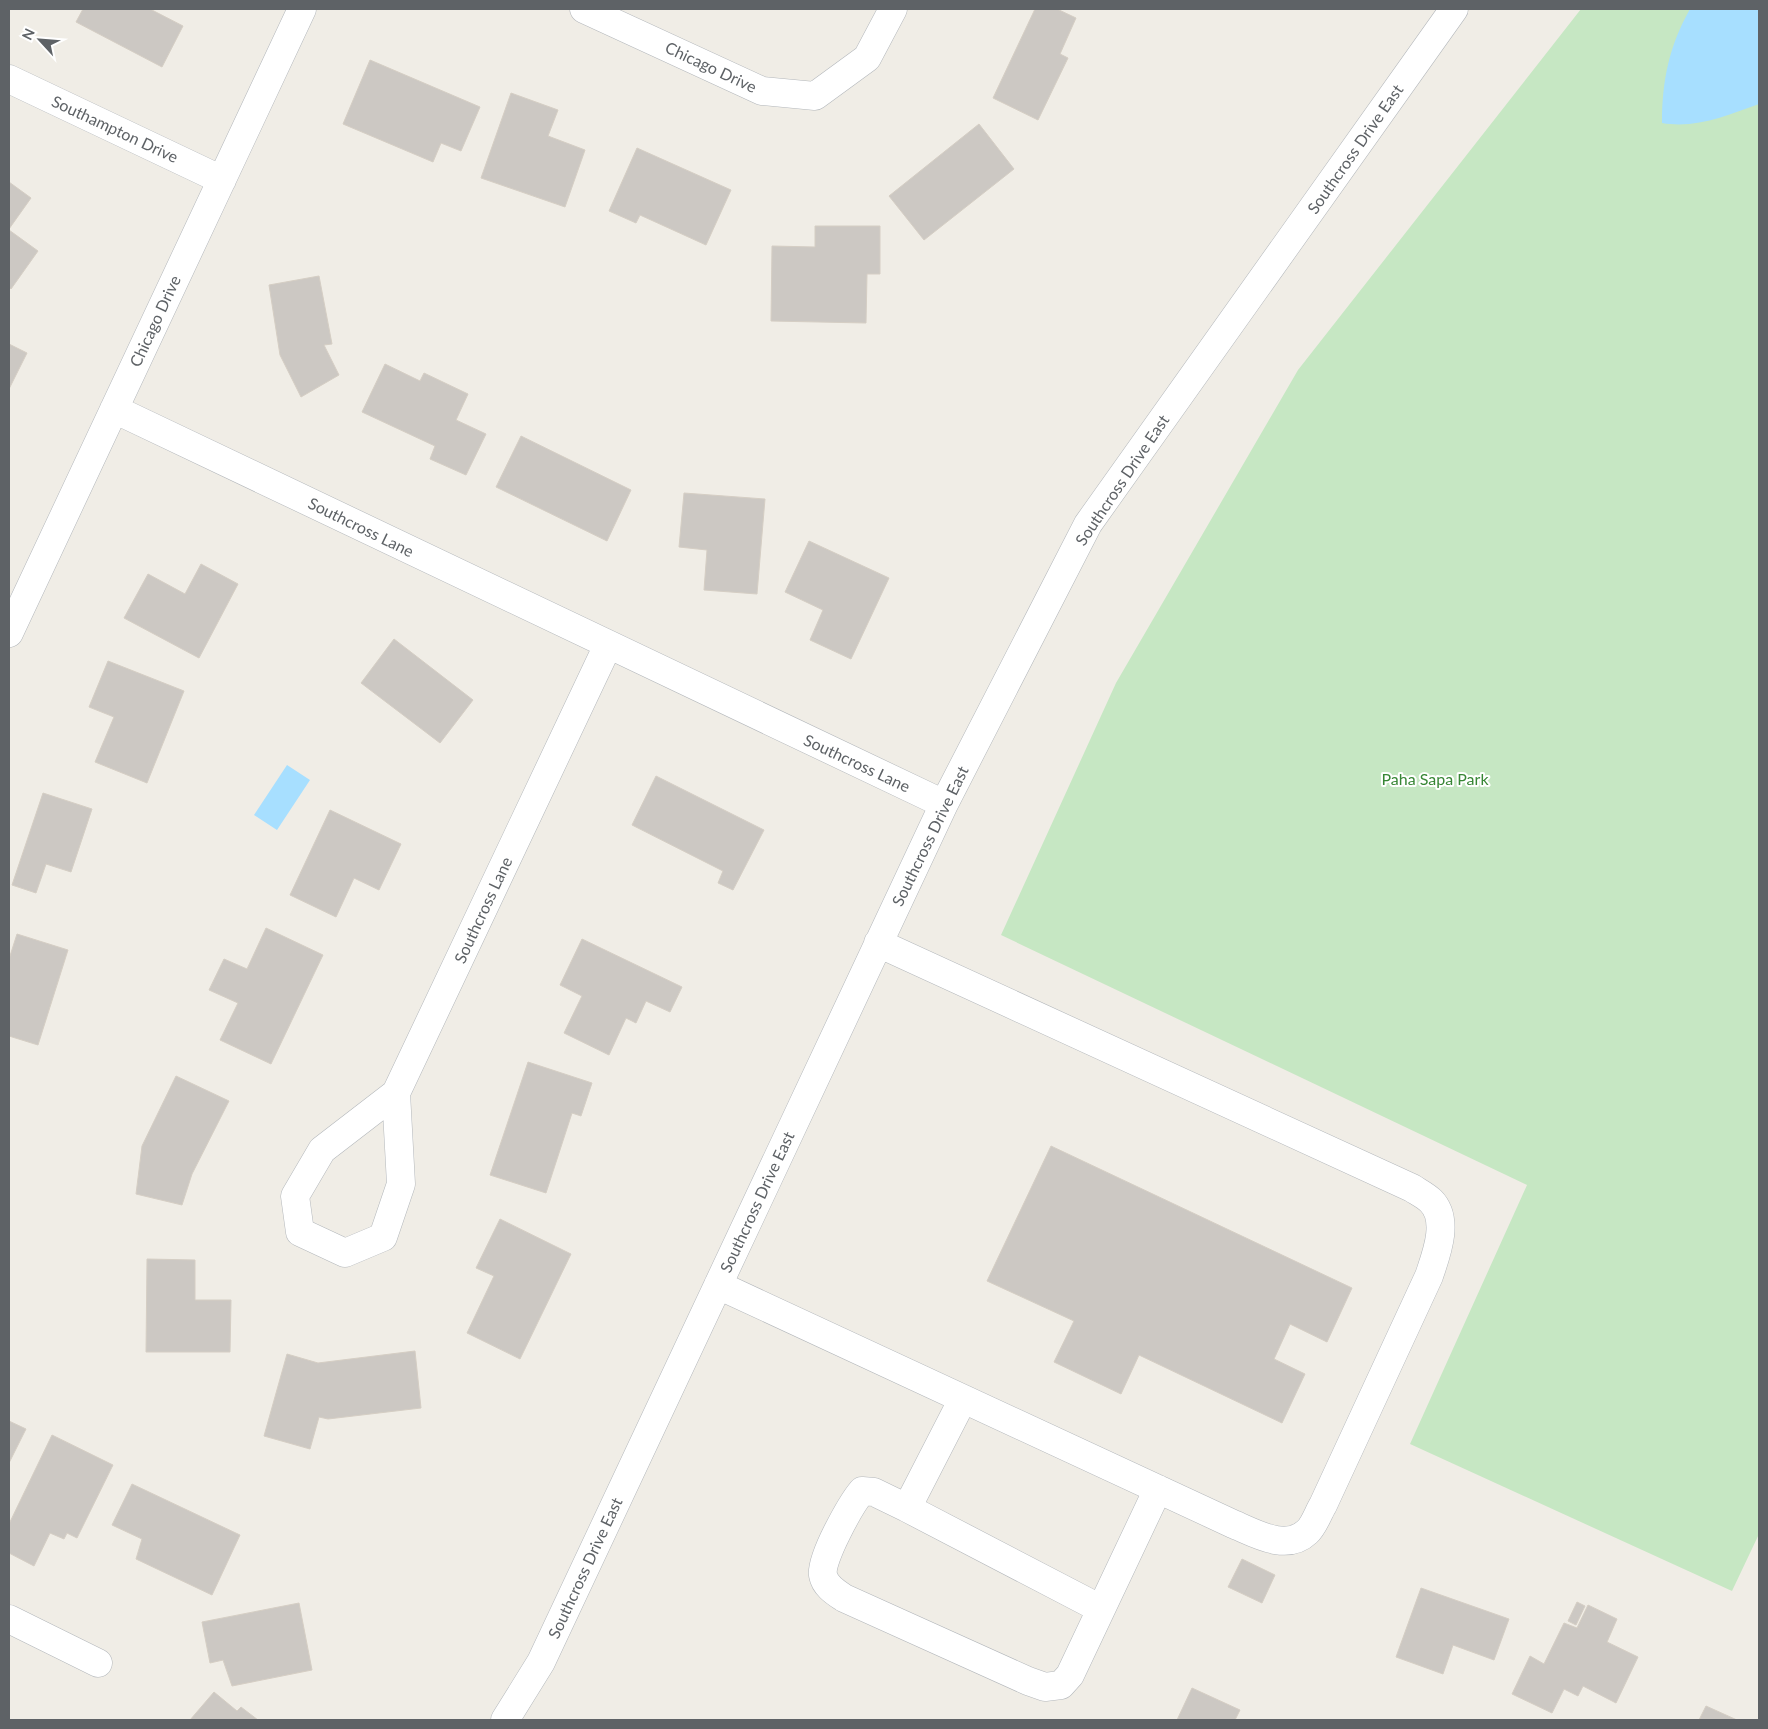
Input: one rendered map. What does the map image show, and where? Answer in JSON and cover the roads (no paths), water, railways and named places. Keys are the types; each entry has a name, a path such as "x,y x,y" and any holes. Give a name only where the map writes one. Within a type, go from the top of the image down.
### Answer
{"street":[{"name":"Chicago Drive","path":"9,633 302,9"},
{"name":"Chicago Drive","path":"584,9 762,91 815,96 867,58 893,9"},
{"name":"Southcross Drive East","path":"505,1720 541,1662 944,804 1088,524 1454,9"},
{"name":"Southampton Drive","path":"9,79 222,180"},
{"name":"Southcross Lane","path":"114,409 944,804"},
{"name":"Southcross Lane","path":"396,1093 401,1184 383,1237 345,1253 300,1232 294,1196 322,1150 396,1093 608,645"},
{"path":"718,1285 1158,1490 1275,1541 1296,1539 1308,1532 1323,1505 1429,1276 1438,1249 1441,1224 1432,1202 1412,1188 878,943"},
{"path":"907,1508 963,1399"},
{"path":"1101,1609 874,1492 862,1491 855,1500 827,1557 824,1578 830,1588 844,1598 1028,1681 1046,1687 1061,1685 1070,1675 1158,1490"},
{"path":"9,1619 98,1662"}],"water":[{"path":"1690,9 1759,9 1759,104 1699,123 1662,123 1663,93 1668,64 1677,37"},
{"path":"287,765 310,780 277,830 254,815"}],"park label":[{"name":"Paha Sapa Park","path":"1435,779"}]}
